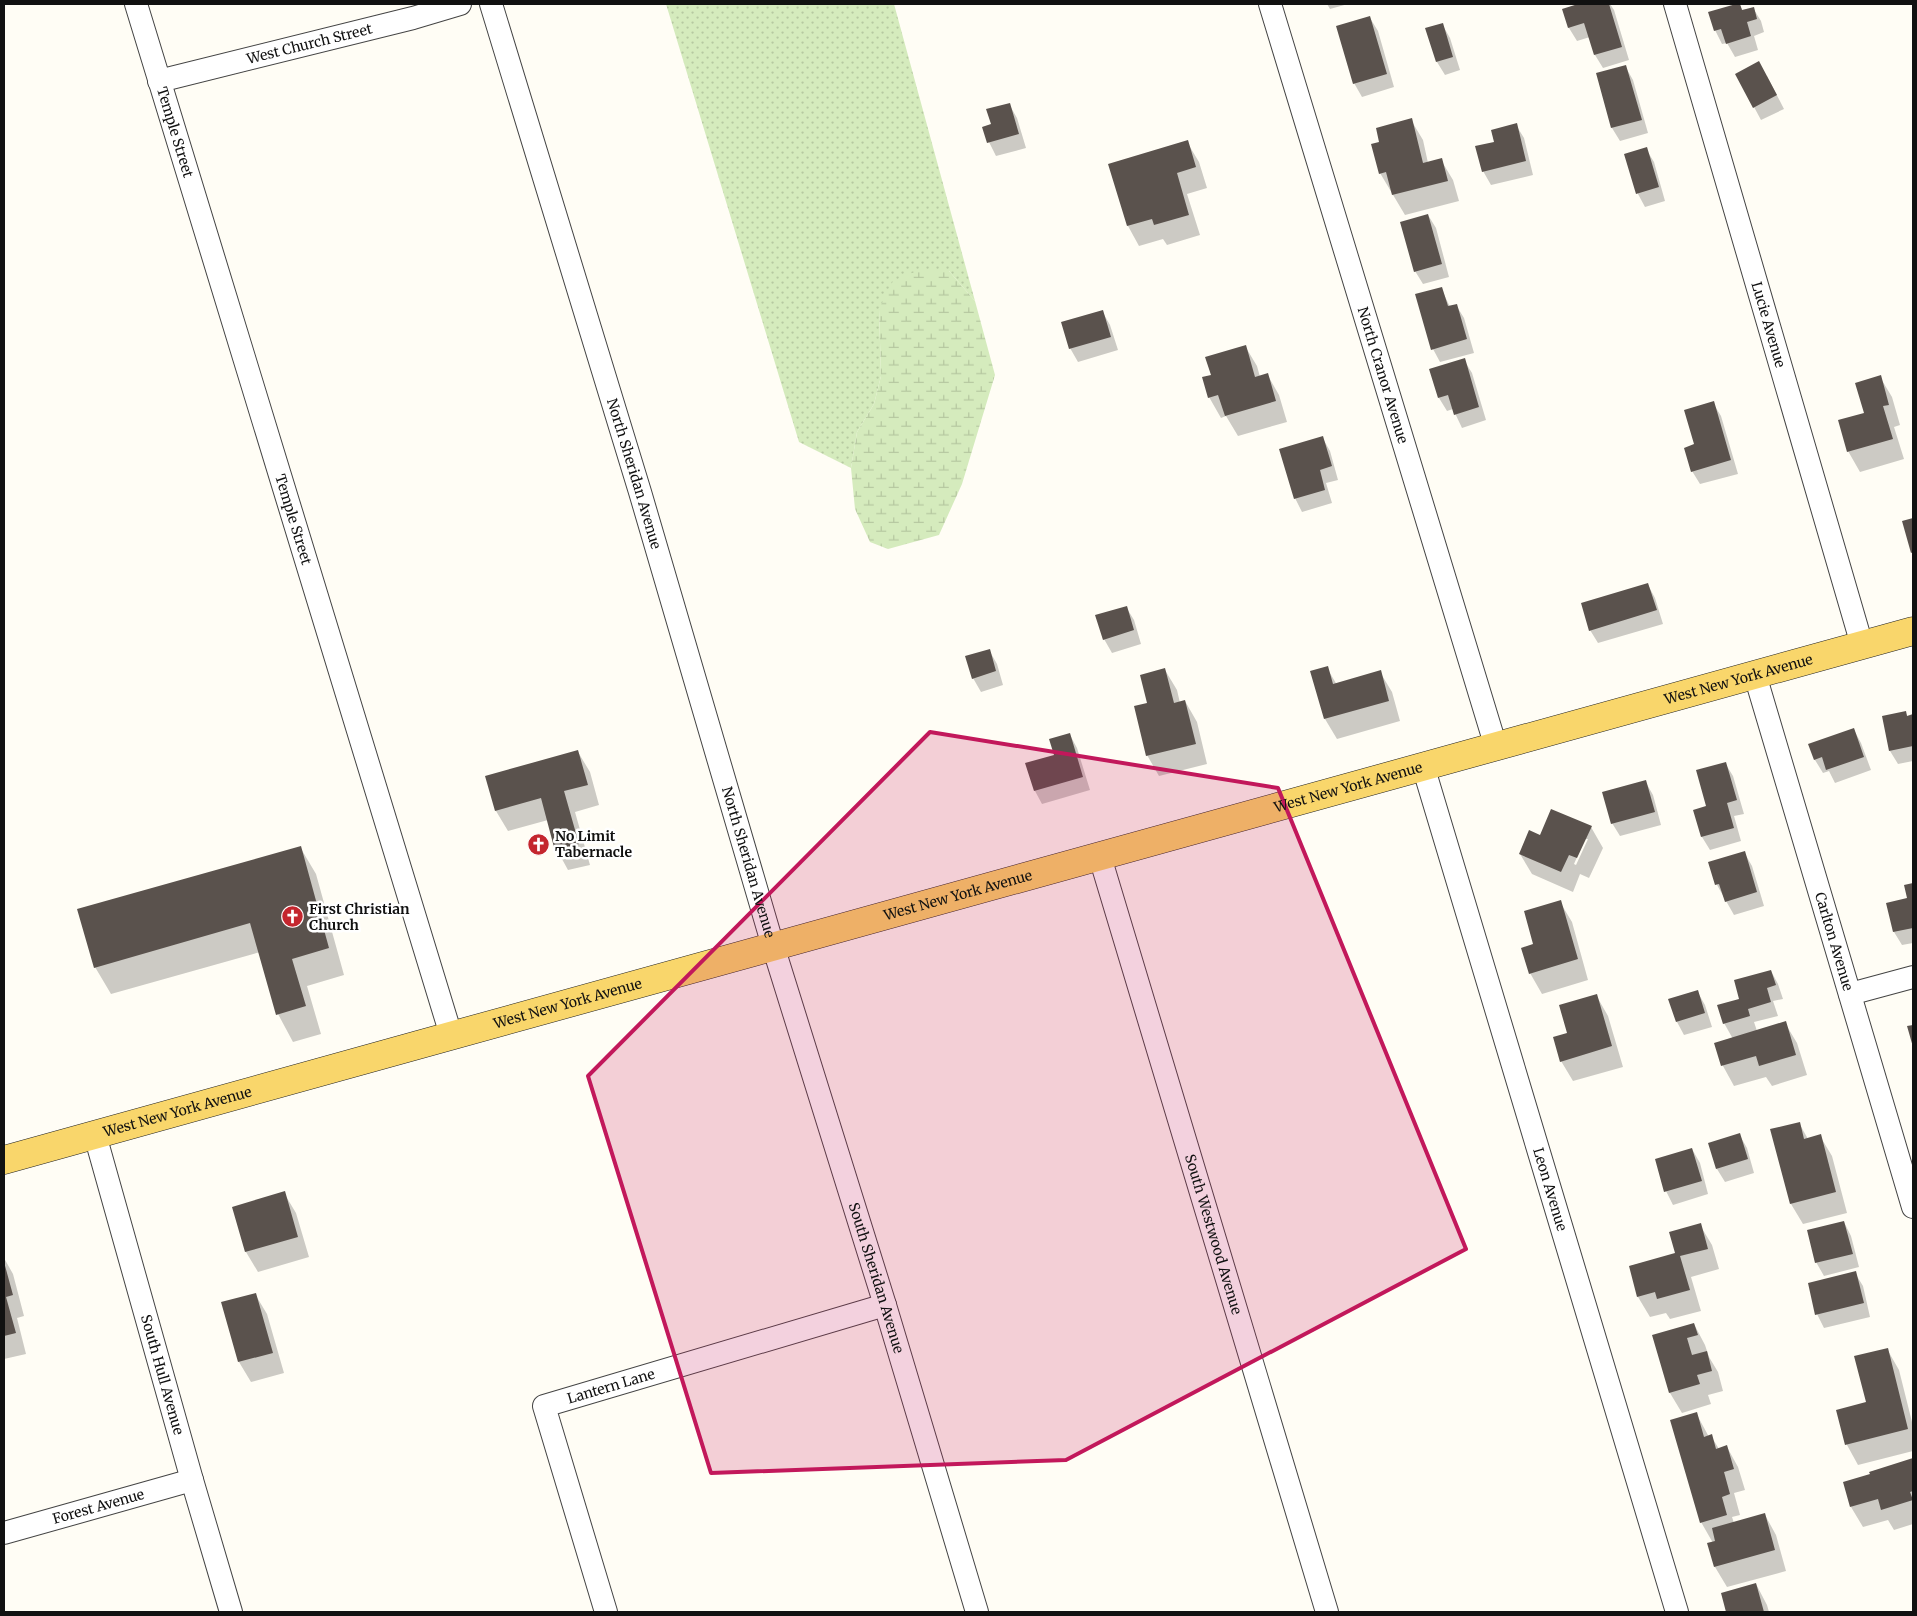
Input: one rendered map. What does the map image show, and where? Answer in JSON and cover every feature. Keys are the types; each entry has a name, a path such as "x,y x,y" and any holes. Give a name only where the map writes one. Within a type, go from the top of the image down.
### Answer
{"main road":[{"name":"West New York Avenue","path":"4,1160 1913,631"}],"street":[{"name":"Temple Street","path":"136,4 451,1035"},
{"name":"West Church Street","path":"159,81 413,18 460,4"},
{"name":"North Sheridan Avenue","path":"491,4 640,492 773,946"},
{"name":"North Cranor Avenue","path":"1270,4 1496,747"},
{"name":"Lucie Avenue","path":"1675,4 1862,646"},
{"name":"Carlton Avenue","path":"1755,675 1913,1207"},
{"name":"Leon Avenue","path":"1423,766 1677,1612"},
{"name":"South Westwood Avenue","path":"1100,856 1326,1612"},
{"name":"South Sheridan Avenue","path":"773,946 885,1305 977,1612"},
{"path":"1850,994 1913,977"},
{"name":"South Hull Avenue","path":"95,1135 231,1612"},
{"name":"Lantern Lane","path":"606,1612 544,1406 885,1305"},
{"name":"Forest Avenue","path":"4,1533 192,1480"}],"highlighted area":[{"path":"930,732 1278,788 1466,1249 1066,1460 711,1473 588,1076"}],"green space":[{"path":"666,4 894,4 975,301 949,271 879,309 881,376 874,404 857,432 851,468 799,442"},
{"path":"917,271 949,271 975,301 995,375 962,484 939,535 888,549 870,542 855,509 851,468 857,432 874,404 881,376 879,309 893,281"}],"building":[{"path":"1578,4 1609,4 1622,47 1594,55 1584,23 1568,28 1562,9"},
{"path":"1740,4 1742,10 1754,7 1757,19 1747,22 1751,36 1726,44 1721,29 1714,31 1708,12"},
{"path":"1370,16 1387,74 1353,84 1336,26"},
{"path":"1443,23 1453,57 1436,62 1425,28"},
{"path":"1759,61 1777,95 1753,108 1735,74"},
{"path":"1626,65 1642,120 1611,128 1596,73"},
{"path":"1010,103 1019,134 987,143 982,127 991,124 986,109"},
{"path":"1412,118 1423,163 1442,158 1448,181 1392,195 1386,172 1379,174 1371,144 1379,142 1376,128"},
{"path":"1517,123 1526,161 1482,172 1475,146 1494,142 1491,130"},
{"path":"1188,140 1196,167 1177,173 1189,215 1154,225 1152,219 1127,226 1108,164"},
{"path":"1647,147 1659,187 1636,194 1624,154"},
{"path":"1428,214 1442,264 1414,272 1400,222"},
{"path":"1442,287 1448,306 1457,304 1467,339 1431,350 1415,294"},
{"path":"1103,310 1111,337 1069,349 1061,322"},
{"path":"1246,345 1255,377 1268,373 1276,401 1225,416 1218,395 1208,398 1202,377 1211,375 1205,357"},
{"path":"1465,358 1479,407 1454,415 1448,395 1438,398 1429,369"},
{"path":"1881,375 1889,405 1883,406 1893,439 1847,452 1838,420 1864,413 1855,383"},
{"path":"1714,401 1731,460 1691,472 1684,448 1694,444 1684,410"},
{"path":"1323,436 1332,466 1320,470 1325,490 1294,499 1279,449"},
{"path":"1913,518 1913,552 1911,553 1902,521"},
{"path":"1648,583 1657,610 1589,631 1581,603"},
{"path":"1127,606 1134,630 1103,640 1095,615"},
{"path":"990,649 996,671 972,679 965,656"},
{"path":"1328,666 1333,684 1381,670 1389,701 1324,719 1310,671"},
{"path":"1165,668 1174,703 1185,700 1196,744 1146,756 1134,706 1147,703 1140,675"},
{"path":"1906,711 1907,716 1913,714 1913,746 1889,751 1882,716"},
{"path":"1854,728 1864,757 1826,770 1822,757 1814,760 1808,744"},
{"path":"1070,733 1083,777 1034,791 1025,763 1054,755 1049,739"},
{"path":"578,750 588,785 564,791 579,844 555,851 541,798 495,811 485,776"},
{"path":"1726,762 1737,800 1727,803 1734,828 1701,837 1693,810 1706,806 1696,770"},
{"path":"1646,780 1655,812 1611,824 1602,792"},
{"path":"1551,809 1592,826 1577,858 1569,855 1561,872 1519,854 1529,830 1540,835"},
{"path":"301,846 329,948 292,959 306,1006 276,1015 250,923 94,968 77,909"},
{"path":"1745,851 1757,892 1725,902 1719,884 1715,885 1708,862"},
{"path":"1913,883 1913,928 1893,932 1886,903 1907,898 1904,885"},
{"path":"1561,900 1578,959 1529,974 1521,948 1533,944 1524,911"},
{"path":"1771,970 1776,985 1767,988 1771,1002 1748,1009 1750,1016 1723,1024 1717,1005 1739,999 1734,980"},
{"path":"1698,990 1705,1013 1676,1022 1668,999"},
{"path":"1597,994 1612,1046 1560,1062 1553,1037 1567,1033 1559,1005"},
{"path":"1786,1021 1796,1055 1759,1066 1756,1056 1721,1066 1714,1043"},
{"path":"1913,1025 1913,1047 1907,1026"},
{"path":"1800,1122 1804,1139 1821,1134 1836,1192 1790,1204 1770,1129"},
{"path":"1740,1133 1748,1159 1716,1169 1708,1143"},
{"path":"1692,1148 1702,1181 1664,1192 1655,1159"},
{"path":"285,1191 298,1237 245,1252 232,1207"},
{"path":"1844,1221 1853,1254 1815,1263 1807,1230"},
{"path":"1701,1223 1708,1249 1680,1256 1690,1290 1657,1299 1655,1292 1637,1297 1629,1266 1675,1253 1669,1232"},
{"path":"4,1262 13,1295 6,1297 16,1333 4,1336"},
{"path":"1856,1271 1864,1303 1815,1315 1808,1283"},
{"path":"256,1293 273,1353 238,1362 221,1302"},
{"path":"1694,1323 1698,1335 1687,1338 1692,1355 1707,1351 1712,1371 1697,1375 1700,1384 1669,1393 1652,1335"},
{"path":"1888,1348 1908,1429 1845,1445 1836,1410 1866,1402 1854,1356"},
{"path":"1697,1412 1704,1437 1712,1434 1716,1449 1727,1445 1734,1469 1724,1472 1730,1494 1722,1497 1727,1515 1700,1523 1670,1420"},
{"path":"1913,1458 1913,1491 1910,1492 1913,1500 1881,1510 1878,1499 1850,1507 1843,1482"},
{"path":"1765,1513 1775,1550 1714,1567 1707,1543 1715,1541 1712,1528"},
{"path":"1756,1583 1764,1612 1726,1612 1721,1593"}],"place":[{"name":"No Limit Tabernacle","path":"539,844"},
{"name":"First Christian Church","path":"293,917"}]}
